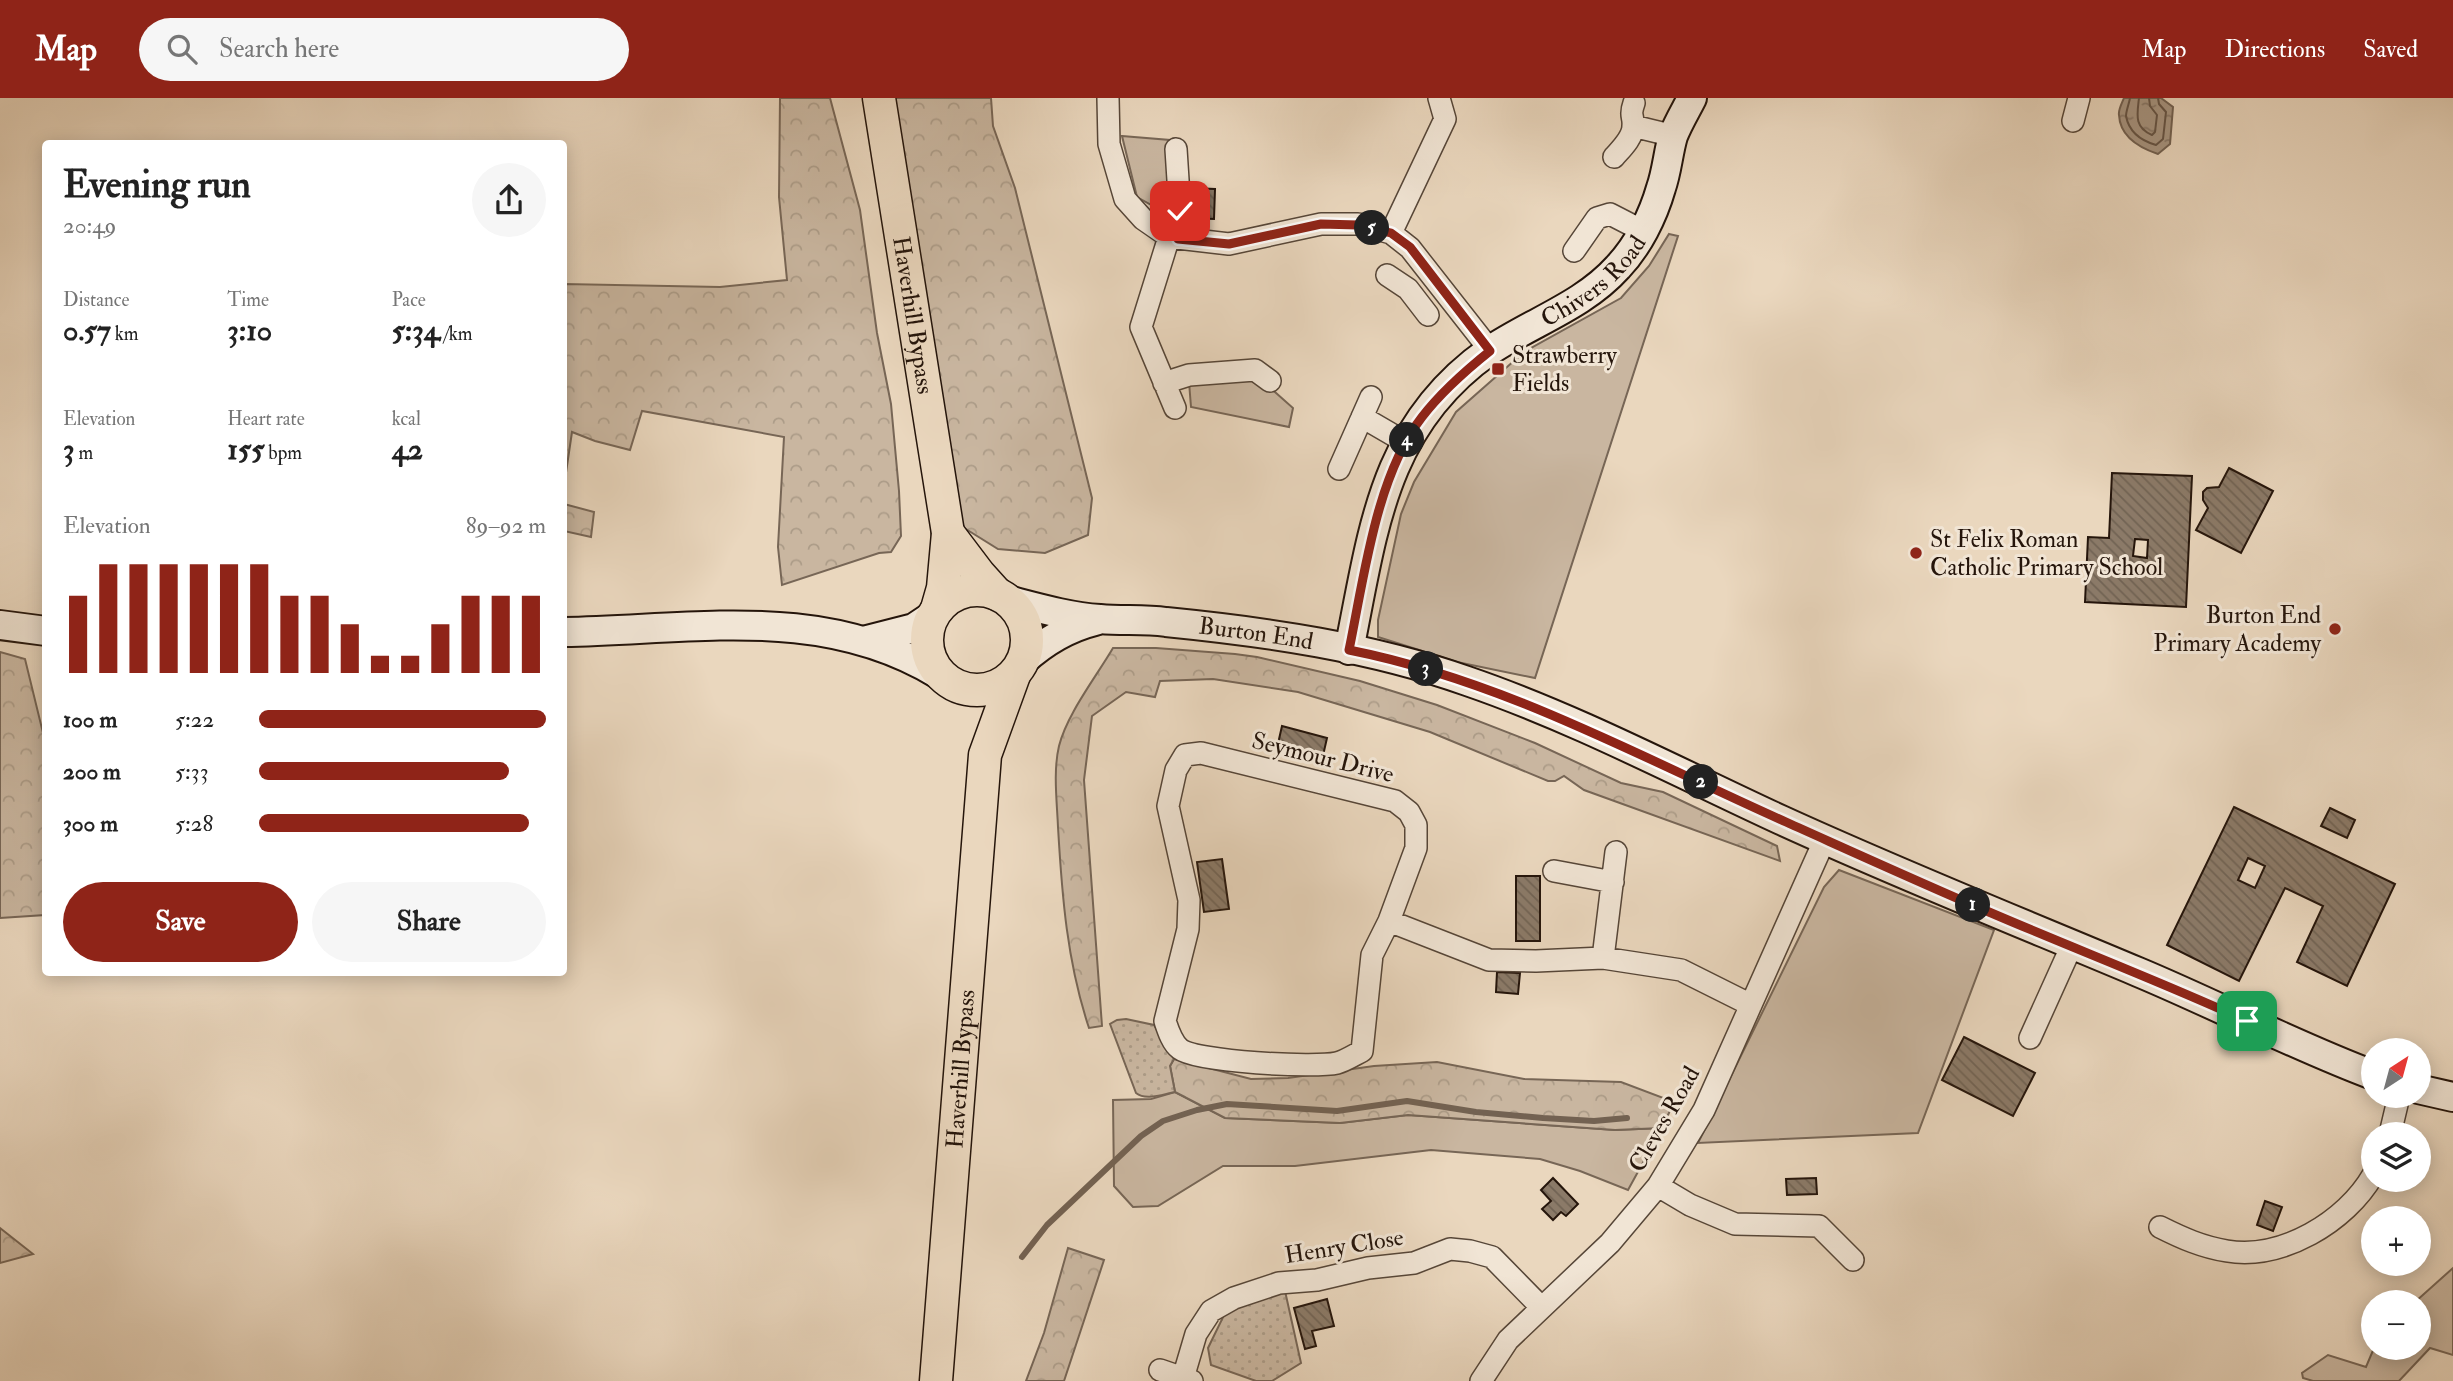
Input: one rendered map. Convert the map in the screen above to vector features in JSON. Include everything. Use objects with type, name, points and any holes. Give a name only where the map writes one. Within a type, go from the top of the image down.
[{"type":"main road","name":"Haverhill Bypass","points":[[880,98],[947,533],[943,588],[934,613]]},
{"type":"main road","name":"Haverhill Bypass","points":[[947,533],[979,574],[1002,597]]},
{"type":"main road","points":[[981,590],[1002,597],[1019,612],[1026,627],[1027,644],[1019,668],[1001,685],[986,690],[969,690],[947,680],[931,662],[927,647],[927,631],[934,613],[949,598],[964,591],[981,590]]},
{"type":"main road","name":"Haverhill Bypass","points":[[936,1381],[985,755],[1019,668]]},
{"type":"main road","name":"Haverhill Bypass","points":[[947,680],[973,714],[985,755]]},
{"type":"street","points":[[1108,98],[1109,144],[1125,199],[1143,219],[1174,238],[1229,244],[1321,224],[1358,225],[1391,233],[1410,247],[1490,351]]},
{"type":"street","points":[[1391,233],[1445,119],[1439,98]]},
{"type":"street","name":"Chivers Road","points":[[1349,650],[1374,527],[1405,442],[1421,418],[1457,377],[1490,351],[1576,302],[1619,267],[1643,231],[1661,189],[1674,136],[1692,98]]},
{"type":"street","points":[[2073,121],[2079,98]]},
{"type":"street","points":[[1614,157],[1626,144],[1633,126],[1630,115],[1633,103]]},
{"type":"street","points":[[1633,126],[1674,136]]},
{"type":"street","points":[[1175,408],[1141,327],[1174,238],[1180,211],[1176,149]]},
{"type":"street","points":[[1574,251],[1597,218],[1610,214],[1643,231]]},
{"type":"street","points":[[1408,289],[1429,272]]},
{"type":"street","points":[[1387,275],[1408,289],[1428,315]]},
{"type":"street","points":[[1164,383],[1189,375],[1255,370],[1270,381]]},
{"type":"street","points":[[1339,469],[1371,397]]},
{"type":"street","points":[[1362,417],[1405,442]]},
{"type":"street","name":"Burton End","points":[[1002,597],[1053,611],[1102,619],[1162,621],[1268,634],[1414,665],[1465,680],[1535,707],[1991,913],[2168,985],[2325,1057],[2361,1070]]},
{"type":"street","points":[[867,640],[914,628],[934,613]]},
{"type":"street","name":"Burton End","points":[[1019,668],[1039,646],[1055,636],[1075,626],[1102,619]]},
{"type":"street","points":[[0,625],[42,630]]},
{"type":"street","points":[[567,632],[768,625],[867,640],[906,655],[947,680]]},
{"type":"street","name":"Seymour Drive","points":[[1201,753],[1395,801],[1409,812],[1416,825],[1416,848],[1389,921],[1373,955],[1362,1051],[1337,1063],[1257,1063],[1205,1058],[1181,1050],[1169,1034],[1165,1021],[1188,929],[1189,900],[1168,806],[1176,770],[1185,755],[1201,753]]},
{"type":"street","name":"Cleves Road","points":[[1481,1381],[1508,1340],[1609,1243],[1658,1186],[1704,1110],[1825,839]]},
{"type":"street","points":[[1603,958],[1616,852]]},
{"type":"street","points":[[1554,871],[1613,882]]},
{"type":"street","points":[[1389,921],[1489,960],[1603,958],[1681,970],[1751,1005]]},
{"type":"street","points":[[2030,1038],[2072,945]]},
{"type":"street","points":[[2431,1092],[2453,1097]]},
{"type":"street","points":[[1658,1186],[1689,1205],[1735,1224],[1819,1226],[1853,1260]]},
{"type":"street","points":[[2160,1227],[2192,1243],[2229,1252],[2255,1252],[2303,1240],[2340,1216],[2361,1190]]},
{"type":"street","name":"Henry Close","points":[[1160,1370],[1188,1379],[1196,1334],[1211,1311],[1234,1298],[1279,1283],[1317,1280],[1368,1268],[1414,1263],[1450,1249],[1492,1257],[1541,1307]]},
{"type":"green space","points":[[780,98],[830,98],[860,210],[877,333],[891,404],[901,536],[891,552],[879,553],[782,585],[778,547],[784,437],[642,411],[630,450],[572,432],[567,466],[567,284],[720,287],[787,280],[779,197]]},
{"type":"green space","points":[[893,98],[991,98],[993,126],[1015,188],[1092,498],[1088,535],[1045,553],[998,549],[961,526]]},
{"type":"green space","points":[[1122,136],[1170,140],[1173,217],[1137,197]]},
{"type":"green space","points":[[1669,234],[1678,236],[1535,678],[1457,662],[1378,637],[1378,620],[1401,514],[1414,482],[1456,412],[1524,352],[1621,298],[1649,266]]},
{"type":"green space","points":[[1257,376],[1293,408],[1289,427],[1191,407],[1189,382]]},
{"type":"green space","points":[[567,505],[594,512],[591,537],[567,532]]},
{"type":"green space","points":[[1113,648],[1156,648],[1257,657],[1360,681],[1437,705],[1535,743],[1621,783],[1663,792],[1777,846],[1780,861],[1584,790],[1564,776],[1548,781],[1430,732],[1298,692],[1213,679],[1160,681],[1155,697],[1126,692],[1092,716],[1084,780],[1102,1026],[1089,1028],[1075,978],[1067,929],[1056,766],[1059,746],[1068,721]]},
{"type":"green space","points":[[0,652],[25,659],[42,729],[42,915],[0,918]]},
{"type":"green space","points":[[1839,870],[1994,930],[1918,1133],[1698,1143],[1824,887]]},
{"type":"green space","points":[[1126,1019],[1154,1025],[1174,1059],[1170,1066],[1175,1092],[1150,1097],[1136,1093],[1110,1024]]},
{"type":"green space","points":[[1174,1059],[1251,1079],[1288,1078],[1374,1066],[1437,1062],[1524,1079],[1621,1082],[1674,1102],[1662,1128],[1615,1130],[1408,1115],[1340,1123],[1225,1118],[1175,1092],[1170,1066]]},
{"type":"green space","points":[[1175,1092],[1225,1118],[1340,1123],[1408,1115],[1615,1130],[1662,1128],[1628,1190],[1540,1159],[1431,1150],[1295,1166],[1223,1166],[1158,1206],[1133,1207],[1114,1186],[1113,1100],[1151,1099]]},
{"type":"green space","points":[[0,1228],[33,1254],[0,1263]]},
{"type":"green space","points":[[1068,1248],[1104,1260],[1064,1381],[1026,1381],[1044,1333]]},
{"type":"green space","points":[[2453,1268],[2453,1355],[2431,1348],[2431,1290],[2428,1290]]},
{"type":"green space","points":[[1285,1291],[1301,1363],[1272,1381],[1256,1381],[1211,1365],[1208,1348],[1226,1311]]},
{"type":"green space","points":[[2328,1355],[2366,1367],[2369,1360],[2419,1360],[2399,1381],[2313,1381],[2303,1378],[2302,1373]]},
{"type":"water","points":[[2124,98],[2161,98],[2173,107],[2170,144],[2158,154],[2132,141],[2123,130],[2119,113]]},
{"type":"building","points":[[1190,188],[1215,189],[1214,219],[1189,218]]},
{"type":"building","points":[[2229,468],[2273,491],[2241,553],[2196,530],[2208,508],[2203,500],[2203,492],[2207,488],[2219,487]]},
{"type":"building","points":[[2112,473],[2192,476],[2186,607],[2085,602],[2088,537],[2109,538]],"holes":[[[2135,539],[2148,540],[2147,558],[2133,556]]]},
{"type":"building","points":[[1282,726],[1327,738],[1322,760],[1277,748]]},
{"type":"building","points":[[2234,807],[2395,884],[2347,986],[2297,962],[2323,906],[2285,888],[2239,981],[2167,945]],"holes":[[[2248,858],[2265,866],[2255,888],[2238,880]]]},
{"type":"building","points":[[2330,808],[2355,820],[2347,838],[2321,826]]},
{"type":"building","points":[[1222,859],[1229,909],[1204,912],[1197,862]]},
{"type":"building","points":[[1516,876],[1540,876],[1540,941],[1516,941]]},
{"type":"building","points":[[1497,972],[1520,973],[1518,994],[1496,992]]},
{"type":"building","points":[[1964,1037],[2035,1073],[2013,1116],[1942,1080]]},
{"type":"building","points":[[1553,1178],[1578,1204],[1566,1216],[1561,1212],[1553,1220],[1542,1209],[1551,1201],[1541,1190]]},
{"type":"building","points":[[1816,1178],[1817,1194],[1787,1195],[1786,1179]]},
{"type":"building","points":[[2265,1201],[2282,1207],[2273,1231],[2257,1225]]},
{"type":"building","points":[[1327,1299],[1334,1326],[1312,1331],[1316,1346],[1305,1349],[1294,1308]]},
{"type":"waterway","points":[[1022,1257],[1047,1225],[1141,1136],[1163,1121],[1197,1110],[1227,1104],[1337,1111],[1407,1101],[1476,1112],[1543,1118],[1594,1121],[1627,1118]]},
{"type":"place","name":"Strawberry Fields","points":[[1498,369]]},
{"type":"place","name":"St Felix Roman Catholic Primary School","points":[[1916,553]]},
{"type":"place","name":"Burton End Primary Academy","points":[[2335,629]]},
{"type":"route","points":[[1180,211],[1178,239],[1229,244],[1321,224],[1358,225],[1391,233],[1410,247],[1490,351],[1457,377],[1421,418],[1405,442],[1374,527],[1349,650],[1465,680],[1535,707],[1991,913],[2138,972],[2247,1021]]}]
